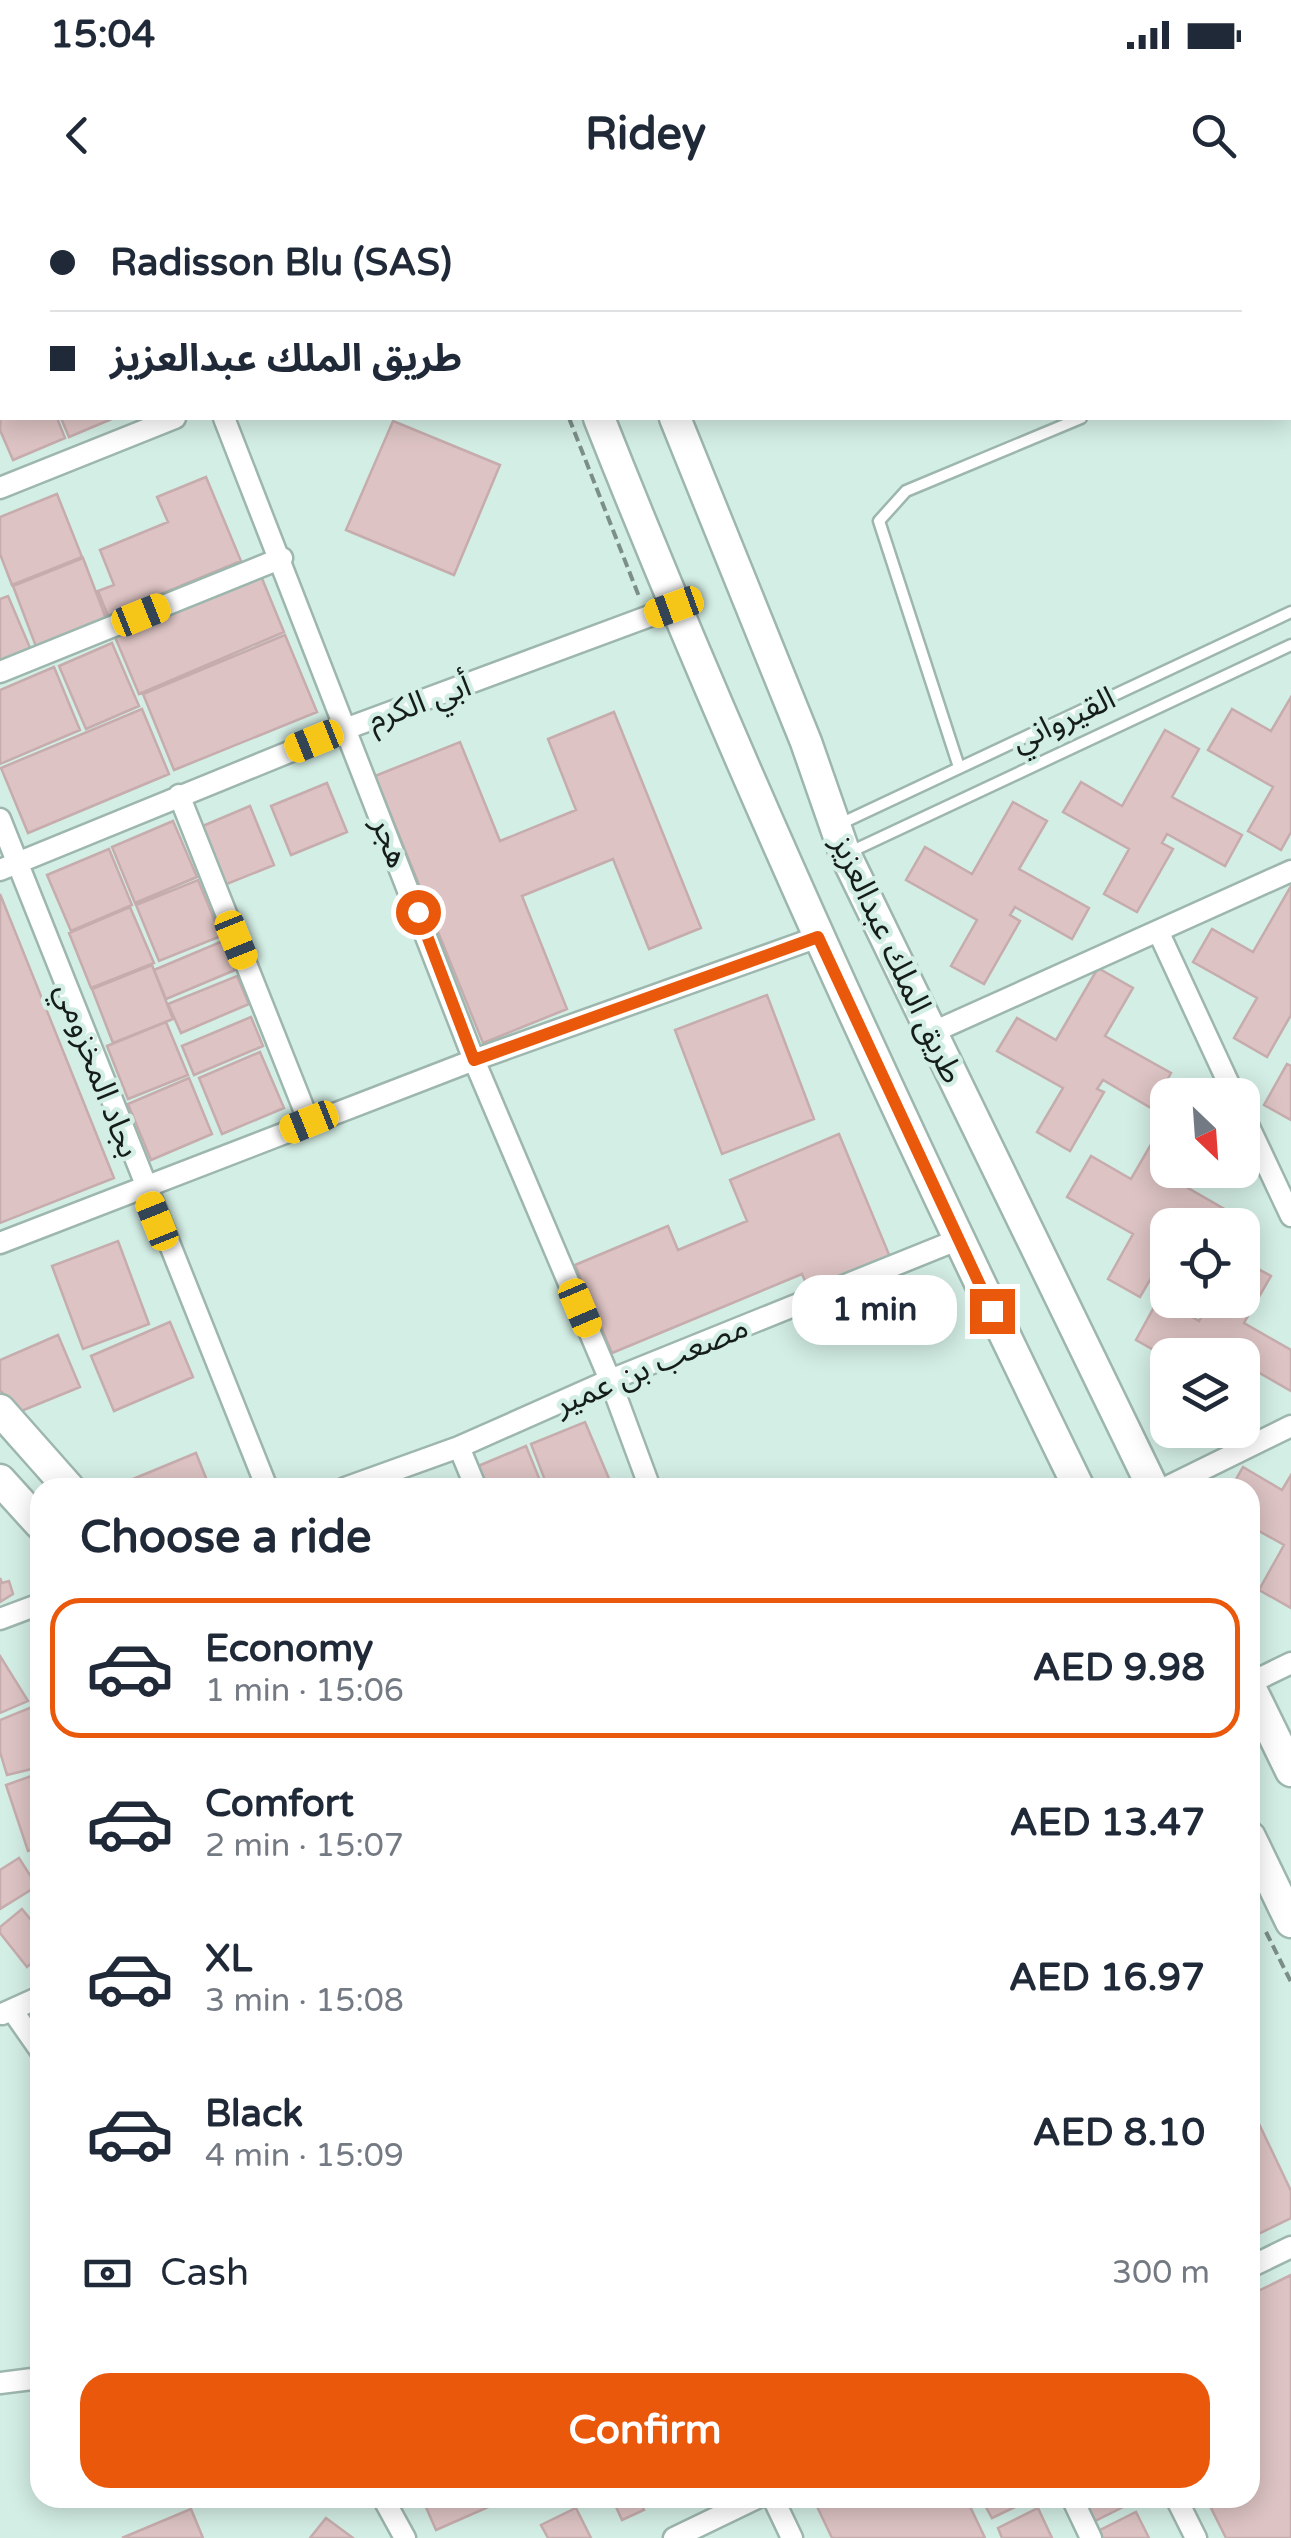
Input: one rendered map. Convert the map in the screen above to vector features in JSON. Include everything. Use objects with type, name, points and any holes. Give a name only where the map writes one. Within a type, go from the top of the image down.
[{"type":"main road","name":"طريق الملك عبدالعزيز","points":[[600,420],[660,612],[1074,1478]]},
{"type":"main road","name":"طريق الملك عبدالعزيز","points":[[676,420],[806,742],[840,841],[1148,1478]]},
{"type":"main road","points":[[0,1410],[60,1478]]},
{"type":"main road","points":[[0,1480],[30,1513]]},
{"type":"main road","points":[[1260,1706],[1291,1771]]},
{"type":"main road","points":[[1260,1873],[1276,1922]]},
{"type":"street","points":[[0,488],[170,420]]},
{"type":"street","name":"هجر","points":[[225,420],[282,558],[474,1060],[610,1380],[646,1478]]},
{"type":"street","points":[[0,672],[282,558]]},
{"type":"street","name":"أبي الكرم","points":[[9,867],[348,728],[660,612]]},
{"type":"street","points":[[179,795],[309,1122]]},
{"type":"street","name":"بجاد المخزومي","points":[[0,819],[9,867],[262,1478]]},
{"type":"street","points":[[932,1033],[1291,871]]},
{"type":"street","points":[[1158,930],[1226,1078]]},
{"type":"street","points":[[0,1242],[474,1060],[818,937]]},
{"type":"street","points":[[1260,1150],[1291,1216]]},
{"type":"street","name":"مصعب بن عمير","points":[[373,1478],[459,1447],[610,1380],[958,1240]]},
{"type":"street","points":[[1186,1478],[1291,1426]]},
{"type":"street","points":[[459,1447],[472,1478]]},
{"type":"street","points":[[0,1618],[30,1608]]},
{"type":"street","points":[[1260,1680],[1291,1663]]},
{"type":"street","points":[[30,2001],[6,2012],[30,2039]]},
{"type":"street","points":[[1260,2262],[1291,2247]]},
{"type":"street","points":[[0,2383],[30,2379]]},
{"type":"street","points":[[388,2508],[405,2538]]},
{"type":"street","points":[[674,2538],[736,2508]]},
{"type":"street","points":[[777,2508],[792,2538]]},
{"type":"street","points":[[1077,2508],[1091,2538]]},
{"type":"street","points":[[1181,2508],[1196,2538]]},
{"type":"lane","points":[[959,767],[879,521],[906,491],[1076,420]]},
{"type":"lane","name":"القيرواني","points":[[840,841],[959,767],[1291,612]]},
{"type":"lane","name":"القيرواني","points":[[840,841],[1291,646]]},
{"type":"path","points":[[570,420],[660,612]]},
{"type":"path","points":[[1276,1922],[1291,1982]]},
{"type":"building","points":[[1,420],[58,420],[65,438],[13,460],[0,430]]},
{"type":"building","points":[[62,420],[109,420],[69,437]]},
{"type":"building","points":[[393,421],[500,465],[454,575],[346,530]]},
{"type":"building","points":[[206,477],[241,561],[108,616],[98,591],[114,585],[100,550],[168,522],[157,497]]},
{"type":"building","points":[[57,494],[82,557],[12,585],[0,554],[0,517]]},
{"type":"building","points":[[83,558],[107,621],[37,649],[13,586]]},
{"type":"building","points":[[261,576],[284,632],[139,694],[115,637]]},
{"type":"building","points":[[8,596],[31,650],[0,664],[0,599]]},
{"type":"building","points":[[285,635],[317,712],[174,770],[143,694]]},
{"type":"building","points":[[112,643],[139,706],[86,729],[59,666]]},
{"type":"building","points":[[54,667],[80,730],[0,764],[0,690]]},
{"type":"building","points":[[1291,697],[1291,832],[1281,850],[1248,831],[1273,787],[1208,750],[1232,709],[1271,731]]},
{"type":"building","points":[[142,709],[169,774],[28,833],[1,768]]},
{"type":"building","points":[[614,712],[701,928],[649,949],[613,859],[522,896],[567,1009],[483,1043],[375,776],[460,742],[500,841],[576,810],[548,739]]},
{"type":"building","points":[[1165,730],[1199,749],[1172,797],[1242,835],[1225,866],[1167,834],[1162,843],[1173,849],[1137,912],[1104,894],[1129,849],[1063,812],[1081,782],[1122,806]]},
{"type":"building","points":[[327,783],[347,832],[291,855],[271,806]]},
{"type":"building","points":[[1013,802],[1047,821],[1019,869],[1089,908],[1072,939],[1015,907],[1010,915],[1020,921],[984,984],[951,966],[977,920],[906,880],[925,847],[972,874]]},
{"type":"building","points":[[250,806],[274,865],[222,886],[198,828]]},
{"type":"building","points":[[173,821],[197,877],[135,903],[112,847]]},
{"type":"building","points":[[109,849],[132,905],[71,931],[47,875]]},
{"type":"building","points":[[198,880],[221,936],[159,961],[136,905]]},
{"type":"building","points":[[1291,886],[1291,1015],[1267,1057],[1234,1038],[1257,998],[1193,962],[1212,929],[1253,952]]},
{"type":"building","points":[[0,894],[114,1178],[0,1223]]},
{"type":"building","points":[[130,907],[154,963],[91,988],[69,933]]},
{"type":"building","points":[[223,941],[235,970],[166,999],[154,970]]},
{"type":"building","points":[[152,965],[173,1019],[113,1043],[92,989]]},
{"type":"building","points":[[1098,968],[1133,988],[1105,1036],[1171,1073],[1168,1078],[1150,1078],[1150,1107],[1103,1080],[1097,1089],[1104,1092],[1070,1151],[1037,1132],[1063,1088],[997,1051],[1017,1018],[1056,1040]]},
{"type":"building","points":[[237,976],[249,1004],[181,1033],[168,1004]]},
{"type":"building","points":[[767,995],[814,1119],[722,1154],[675,1030]]},
{"type":"building","points":[[251,1017],[263,1046],[194,1075],[182,1046]]},
{"type":"building","points":[[166,1022],[188,1075],[128,1099],[107,1046]]},
{"type":"building","points":[[260,1052],[284,1108],[222,1134],[199,1078]]},
{"type":"building","points":[[1287,1064],[1291,1066],[1291,1120],[1264,1105]]},
{"type":"building","points":[[189,1078],[212,1134],[151,1160],[128,1104]]},
{"type":"building","points":[[839,1134],[890,1257],[809,1290],[802,1274],[612,1353],[575,1265],[668,1226],[678,1250],[747,1221],[730,1180]]},
{"type":"building","points":[[1150,1146],[1150,1188],[1188,1188],[1223,1208],[1150,1208],[1150,1280],[1140,1297],[1108,1279],[1133,1234],[1067,1197],[1091,1156],[1131,1179]]},
{"type":"building","points":[[118,1241],[149,1324],[83,1349],[52,1266]]},
{"type":"building","points":[[1260,1270],[1271,1276],[1260,1295]]},
{"type":"building","points":[[1150,1314],[1150,1318],[1247,1318],[1244,1323],[1291,1350],[1291,1391],[1260,1373],[1260,1338],[1150,1338],[1150,1348],[1136,1340]]},
{"type":"building","points":[[170,1322],[193,1377],[114,1411],[91,1356]]},
{"type":"building","points":[[58,1335],[80,1387],[19,1412],[0,1390],[0,1360]]},
{"type":"building","points":[[585,1422],[609,1478],[544,1478],[531,1444]]},
{"type":"building","points":[[526,1446],[539,1478],[475,1478],[471,1469]]},
{"type":"building","points":[[196,1453],[206,1478],[135,1478]]},
{"type":"building","points":[[1243,1467],[1282,1490],[1291,1475],[1291,1608],[1260,1591],[1284,1545],[1260,1532],[1260,1478],[1237,1478]]},
{"type":"building","points":[[0,1578],[2,1583],[9,1581],[13,1594],[0,1602]]},
{"type":"building","points":[[0,1656],[28,1701],[0,1713]]},
{"type":"building","points":[[30,1708],[30,1769],[7,1775],[0,1752],[0,1720]]},
{"type":"building","points":[[30,1777],[30,1850],[28,1851],[6,1785]]},
{"type":"building","points":[[19,1858],[30,1875],[30,1890],[0,1909],[0,1870]]},
{"type":"building","points":[[22,1909],[30,1919],[27,1967],[0,1933],[0,1927]]},
{"type":"building","points":[[1260,2126],[1291,2191],[1291,2218],[1260,2233]]},
{"type":"building","points":[[1291,2275],[1291,2538],[1226,2538],[1211,2508],[1260,2508],[1260,2290]]},
{"type":"building","points":[[426,2508],[486,2508],[436,2530]]},
{"type":"building","points":[[576,2508],[591,2538],[548,2538],[541,2525]]},
{"type":"building","points":[[617,2508],[643,2508],[644,2510],[622,2520]]},
{"type":"building","points":[[818,2508],[971,2508],[985,2538],[832,2538]]},
{"type":"building","points":[[986,2508],[1013,2508],[992,2518]]},
{"type":"building","points":[[1038,2508],[1052,2538],[1002,2538],[998,2528]]},
{"type":"building","points":[[1086,2508],[1121,2508],[1093,2522]]},
{"type":"building","points":[[191,2509],[203,2538],[122,2538]]},
{"type":"building","points":[[1136,2512],[1149,2538],[1099,2538],[1096,2532]]},
{"type":"building","points":[[326,2518],[353,2538],[310,2538]]},
{"type":"route","points":[[418,912],[474,1060],[818,937],[992,1311]]}]
